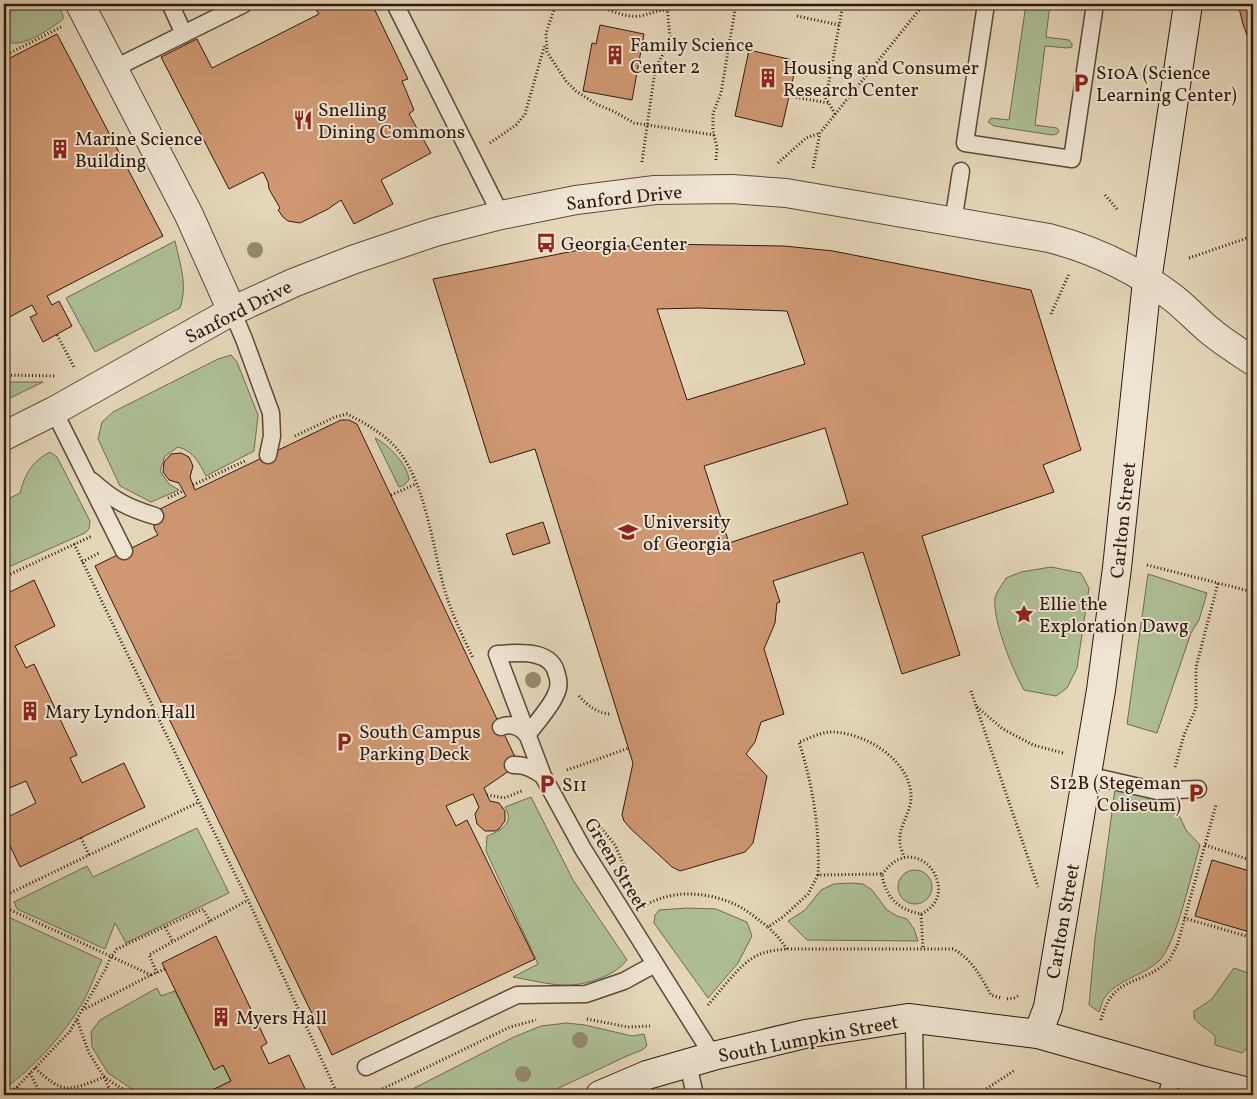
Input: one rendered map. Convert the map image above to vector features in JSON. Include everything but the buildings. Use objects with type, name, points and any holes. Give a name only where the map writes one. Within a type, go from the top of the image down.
[{"type":"street","points":[[80,4],[189,214],[232,311]]},
{"type":"street","name":"Carlton Street","points":[[1038,1034],[1048,1008],[1087,776],[1117,568],[1147,281],[1188,4]]},
{"type":"street","name":"Sanford Drive","points":[[4,436],[54,411],[232,311],[293,283],[355,259],[435,232],[501,215],[583,199],[655,190],[732,189],[786,193],[1049,238],[1073,244],[1147,281],[1172,298],[1229,346],[1253,361]]},
{"type":"street","name":"South Lumpkin Street","points":[[600,1095],[647,1075],[714,1056],[805,1034],[908,1018],[1038,1034],[1170,1083],[1253,1093]]},
{"type":"lane","points":[[113,69],[244,4]]},
{"type":"lane","points":[[394,4],[501,215]]},
{"type":"lane","points":[[986,4],[965,143],[1072,159],[1095,4]]},
{"type":"lane","points":[[172,8],[184,34]]},
{"type":"lane","points":[[953,222],[961,172]]},
{"type":"lane","points":[[232,311],[268,404],[272,429],[269,452]]},
{"type":"lane","points":[[54,411],[124,551]]},
{"type":"lane","points":[[87,477],[115,500],[131,509],[155,516]]},
{"type":"lane","name":"Green Street","points":[[558,690],[556,670],[545,658],[533,654],[497,654],[543,776],[583,849],[714,1056]]},
{"type":"lane","points":[[501,727],[506,725],[521,728],[527,735],[558,690]]},
{"type":"lane","points":[[514,765],[528,767],[543,776]]},
{"type":"lane","points":[[1087,776],[1157,791],[1198,789]]},
{"type":"lane","points":[[366,1067],[517,995],[586,994],[624,981],[655,964]]},
{"type":"lane","points":[[914,1019],[915,1095]]},
{"type":"lane","points":[[688,1064],[695,1095]]},
{"type":"path","points":[[556,4],[546,33],[547,52],[566,82],[576,91],[596,104],[634,123],[714,135]]},
{"type":"path","points":[[596,4],[628,15],[640,16],[659,10],[668,10]]},
{"type":"path","points":[[643,151],[656,68],[670,40],[667,4]]},
{"type":"path","points":[[716,164],[717,147],[714,135],[713,113],[721,93],[736,4]]},
{"type":"path","points":[[750,4],[770,9]]},
{"type":"path","points":[[835,114],[826,98],[843,4]]},
{"type":"path","points":[[813,170],[820,133],[924,4]]},
{"type":"path","points":[[797,16],[839,25]]},
{"type":"path","points":[[4,47],[6,55],[64,26]]},
{"type":"path","points":[[488,145],[516,125],[525,114],[546,41]]},
{"type":"path","points":[[638,65],[656,68]]},
{"type":"path","points":[[789,96],[829,103]]},
{"type":"path","points":[[774,166],[806,138],[820,133]]},
{"type":"path","points":[[1105,195],[1117,209]]},
{"type":"path","points":[[1189,258],[1253,236]]},
{"type":"path","points":[[1051,314],[1070,271]]},
{"type":"path","points":[[57,335],[77,372]]},
{"type":"path","points":[[4,375],[59,376]]},
{"type":"path","points":[[194,485],[269,452],[335,417],[347,414],[382,434],[409,467],[416,484],[444,589],[454,617],[474,660]]},
{"type":"path","points":[[391,495],[416,484]]},
{"type":"path","points":[[4,577],[95,535]]},
{"type":"path","points":[[74,544],[248,900],[338,1095]]},
{"type":"path","points":[[82,562],[100,553]]},
{"type":"path","points":[[1141,564],[1253,592]]},
{"type":"path","points":[[1176,767],[1184,735],[1196,708],[1196,666],[1218,583]]},
{"type":"path","points":[[558,690],[578,694],[591,708],[610,714]]},
{"type":"path","points":[[971,691],[1040,896]]},
{"type":"path","points":[[977,706],[1003,730],[1033,745],[1070,754]]},
{"type":"path","points":[[768,927],[783,917],[808,894],[818,875],[816,810],[812,786],[799,742],[826,732],[839,733],[858,738],[892,756],[905,773],[910,785],[911,799],[902,826],[900,842],[904,857]]},
{"type":"path","points":[[562,772],[629,748]]},
{"type":"path","points":[[487,795],[504,798],[529,787]]},
{"type":"path","points":[[4,896],[199,802]]},
{"type":"path","points":[[1101,1020],[1110,996],[1125,985],[1158,968],[1169,959],[1177,946],[1216,802]]},
{"type":"path","points":[[594,819],[615,846],[626,869]]},
{"type":"path","points":[[82,838],[89,855]]},
{"type":"path","points":[[1205,845],[1253,860]]},
{"type":"path","points":[[818,875],[882,874],[894,862],[904,857],[914,858],[925,863],[933,871],[938,881],[939,891],[935,901],[928,910],[921,914],[909,912],[899,907],[890,897],[884,885],[882,874]]},
{"type":"path","points":[[639,909],[665,897],[686,893],[709,896],[733,903],[750,913],[768,927],[787,949]]},
{"type":"path","points":[[156,973],[149,955],[248,900]]},
{"type":"path","points":[[4,906],[111,958],[152,975]]},
{"type":"path","points":[[5,1095],[17,1087],[70,1031],[117,950],[204,909],[210,921]]},
{"type":"path","points":[[921,914],[923,948]]},
{"type":"path","points":[[1184,918],[1253,938]]},
{"type":"path","points":[[164,927],[173,942]]},
{"type":"path","points":[[702,1000],[706,1008],[735,974],[755,956],[770,951],[787,949],[953,949],[963,954],[976,969],[991,996],[1007,1000],[1018,996],[1022,992]]},
{"type":"path","points":[[83,1010],[165,969]]},
{"type":"path","points":[[370,1095],[510,1027],[543,1018]]},
{"type":"path","points":[[586,1019],[628,1027],[650,1026]]},
{"type":"path","points":[[77,1020],[89,1053],[104,1077],[112,1095]]},
{"type":"path","points":[[35,1068],[50,1082],[67,1089],[76,1088],[104,1077]]},
{"type":"path","points":[[978,1095],[1015,1070]]},
{"type":"path","points":[[30,1073],[41,1095]]},
{"type":"path","points":[[104,1077],[132,1095]]},
{"type":"path","points":[[17,1087],[21,1095]]},
{"type":"green space","points":[[8,4],[57,4],[63,19],[30,40],[12,43],[7,39],[5,30],[10,14]]},
{"type":"green space","points":[[1026,4],[1050,4],[1046,37],[1069,40],[1072,44],[1072,47],[1067,48],[1045,46],[1035,125],[1057,128],[1059,131],[1057,134],[1052,135],[994,126],[988,122],[991,118],[1009,120]]},
{"type":"green space","points":[[175,241],[183,283],[180,308],[95,352],[66,298]]},
{"type":"green space","points":[[231,355],[237,362],[258,415],[254,451],[206,476],[192,455],[178,447],[165,456],[160,471],[169,484],[179,490],[151,502],[120,486],[98,439],[102,422],[113,412],[218,359]]},
{"type":"green space","points":[[4,382],[43,382],[4,401]]},
{"type":"green space","points":[[375,438],[391,450],[405,468],[409,480],[404,485],[399,487]]},
{"type":"green space","points":[[50,452],[57,457],[90,521],[89,529],[85,533],[4,569],[4,501],[20,493],[30,469],[38,460]]},
{"type":"green space","points":[[1051,567],[1081,573],[1089,588],[1077,668],[1067,688],[1056,696],[1024,690],[1004,645],[995,607],[995,598],[1006,578],[1021,572]]},
{"type":"green space","points":[[1148,574],[1207,593],[1199,620],[1191,633],[1157,733],[1127,724]]},
{"type":"green space","points":[[1115,789],[1130,791],[1160,803],[1180,817],[1186,830],[1200,845],[1177,924],[1165,952],[1153,966],[1110,991],[1104,999],[1099,1012],[1089,1005],[1095,939]]},
{"type":"green space","points":[[531,797],[573,880],[627,960],[616,970],[602,978],[586,983],[564,985],[513,977],[538,964],[486,851],[487,836],[505,826],[508,813],[505,807]]},
{"type":"green space","points":[[197,828],[229,893],[126,943],[115,923],[105,949],[17,909],[14,902],[87,866],[93,877]]},
{"type":"green space","points":[[915,870],[922,871],[927,875],[931,880],[931,894],[927,899],[922,903],[915,904],[908,903],[903,899],[899,894],[898,887],[899,880],[903,875],[908,871]]},
{"type":"green space","points":[[834,884],[863,884],[872,890],[887,910],[907,919],[914,929],[918,941],[807,940],[788,921],[805,910],[821,890]]},
{"type":"green space","points":[[687,908],[716,909],[747,922],[752,936],[738,963],[708,998],[654,923],[655,915],[659,910]]},
{"type":"green space","points":[[4,915],[102,960],[81,1005],[63,1032],[28,1070],[4,1089]]},
{"type":"green space","points":[[1234,968],[1253,975],[1253,1043],[1242,1053],[1215,1045],[1215,1036],[1194,1018],[1194,1011],[1211,1000]]},
{"type":"green space","points":[[157,988],[161,996],[175,991],[214,1069],[223,1065],[231,1081],[202,1095],[141,1095],[108,1073],[92,1047],[91,1032],[100,1020]]},
{"type":"green space","points":[[567,1023],[585,1025],[632,1036],[644,1034],[647,1046],[544,1095],[401,1095],[514,1037],[541,1026]]},
{"type":"place","name":"Family Science Center 2","points":[[615,55]]},
{"type":"place","name":"Housing and Consumer Research Center","points":[[768,78]]},
{"type":"place","name":"S10A (Science Learning Center)","points":[[1081,83]]},
{"type":"place","name":"Snelling Dining Commons","points":[[303,120]]},
{"type":"place","name":"Marine Science Building","points":[[60,149]]},
{"type":"place","name":"Georgia Center","points":[[546,243]]},
{"type":"place","name":"University of Georgia","points":[[628,532]]},
{"type":"place","name":"Ellie the Exploration Dawg","points":[[1024,614]]},
{"type":"place","name":"Mary Lyndon Hall","points":[[30,711]]},
{"type":"place","name":"South Campus Parking Deck","points":[[344,742]]},
{"type":"place","name":"S11","points":[[547,784]]},
{"type":"place","name":"S12B (Stegeman Coliseum)","points":[[1196,793]]},
{"type":"place","name":"Myers Hall","points":[[221,1017]]}]
